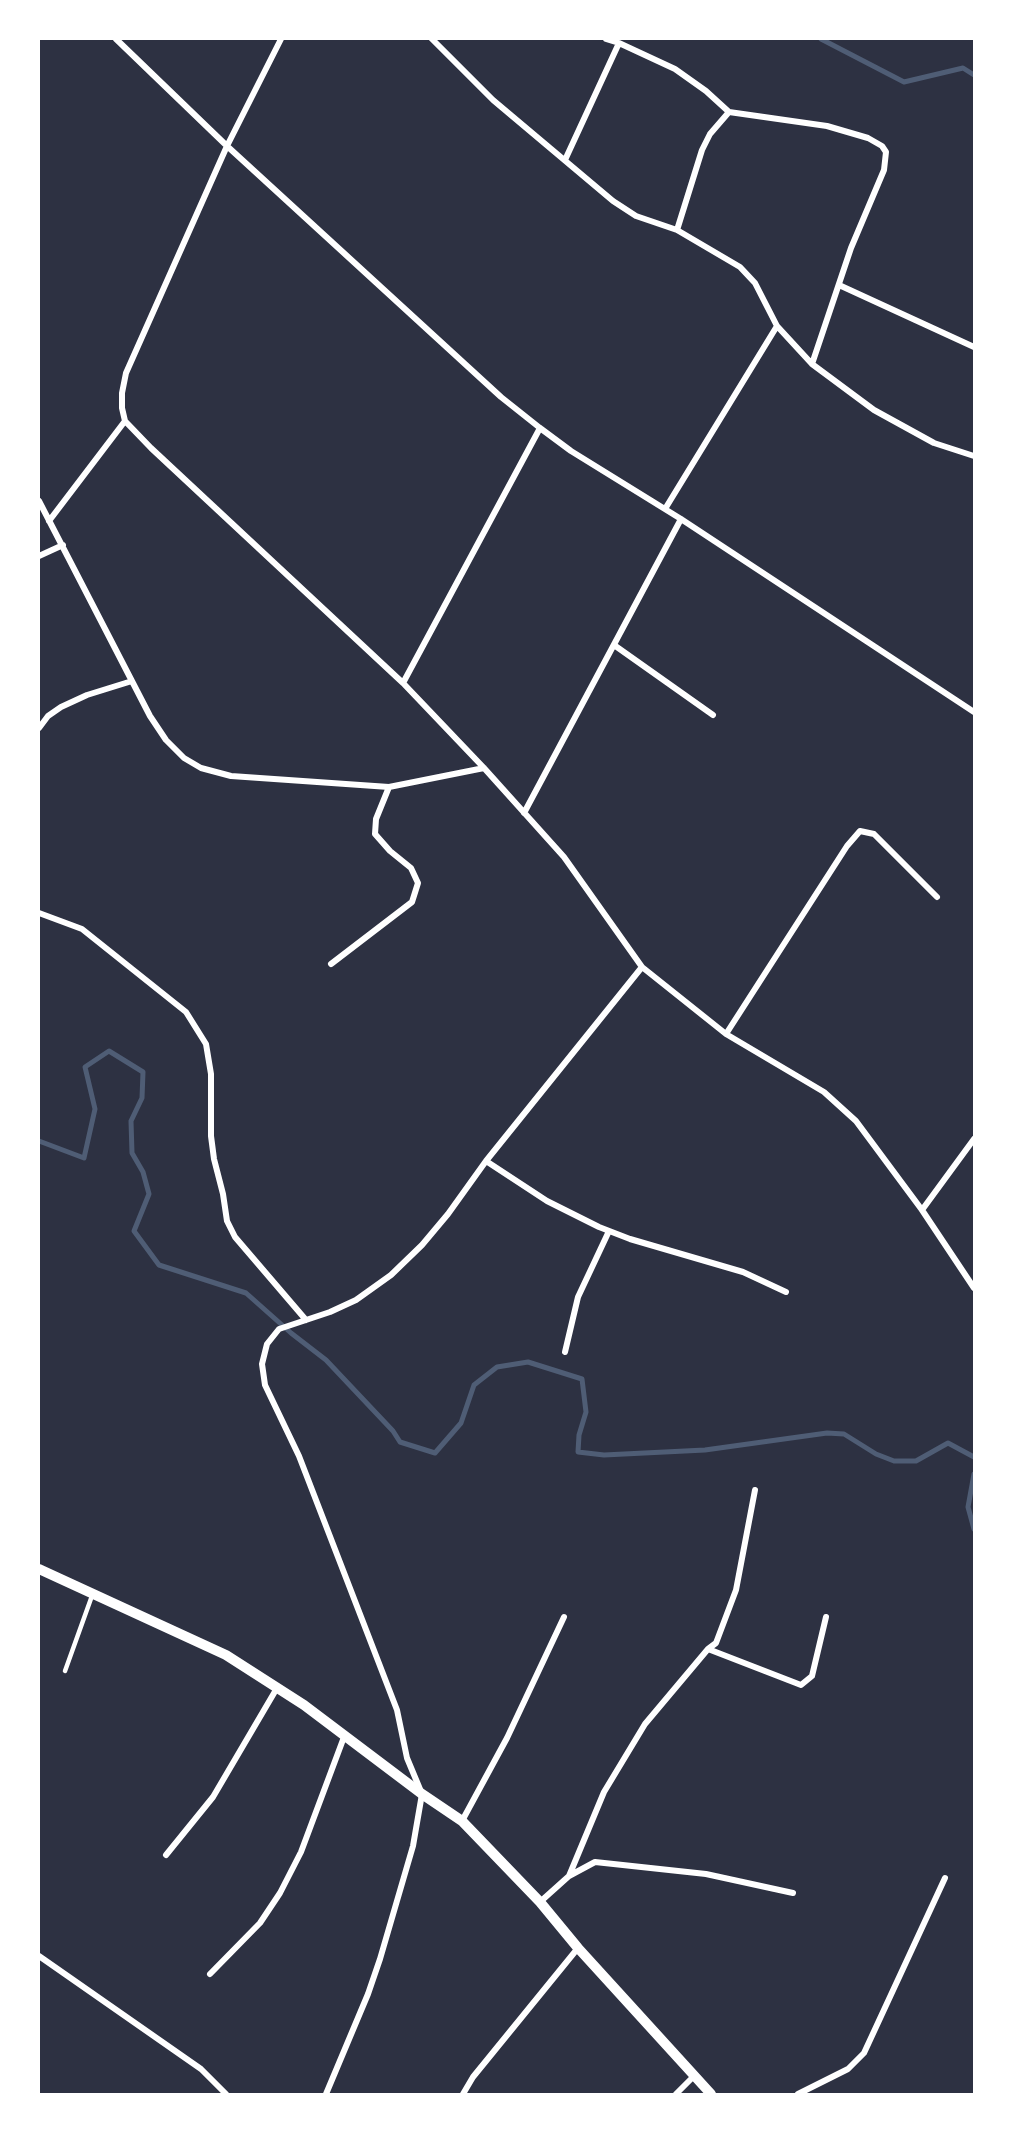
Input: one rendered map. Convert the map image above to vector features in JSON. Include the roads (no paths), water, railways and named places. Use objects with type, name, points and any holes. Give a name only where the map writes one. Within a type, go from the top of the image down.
[{"type":"street","points":[[116,39],[227,146],[501,397],[540,428],[974,712]]},
{"type":"street","points":[[281,39],[227,146],[126,373],[122,393],[125,421],[133,432],[403,683],[484,768],[564,857],[642,967],[726,1034],[804,1079],[843,1107],[922,1210],[974,1288]]},
{"type":"street","points":[[432,39],[493,100],[625,210],[677,230],[740,267],[755,283],[777,326],[812,364],[874,410],[934,443],[974,456]]},
{"type":"street","points":[[606,39],[675,69],[700,86],[729,112],[827,126],[868,138],[882,146],[886,152],[884,170],[851,248],[812,364]]},
{"type":"street","points":[[565,160],[619,43]]},
{"type":"street","points":[[677,230],[705,144],[710,134],[729,112]]},
{"type":"street","points":[[839,285],[974,347]]},
{"type":"street","points":[[664,509],[777,326]]},
{"type":"street","points":[[49,521],[125,421]]},
{"type":"street","points":[[403,683],[540,428]]},
{"type":"street","points":[[39,501],[150,716],[166,740],[184,758],[201,768],[255,779],[389,787],[484,768]]},
{"type":"street","points":[[524,813],[681,519]]},
{"type":"street","points":[[39,556],[63,545]]},
{"type":"street","points":[[614,645],[713,715]]},
{"type":"street","points":[[39,728],[48,716],[61,707],[87,695],[132,681]]},
{"type":"street","points":[[331,964],[412,902],[418,883],[411,868],[390,851],[375,834],[376,819],[389,787]]},
{"type":"street","points":[[726,1034],[847,846],[860,831],[874,834],[937,897]]},
{"type":"street","points":[[39,913],[82,929],[186,1012],[206,1044],[211,1074],[211,1136],[227,1221],[236,1237],[306,1320]]},
{"type":"street","points":[[326,2094],[368,1994],[380,1959],[413,1846],[422,1794],[407,1758],[392,1699],[298,1456],[265,1385],[262,1364],[267,1344],[279,1329],[356,1300],[391,1275],[422,1245],[448,1214],[486,1161],[642,967]]},
{"type":"street","points":[[922,1210],[974,1139]]},
{"type":"street","points":[[486,1161],[547,1201],[609,1232],[743,1272],[786,1292]]},
{"type":"street","points":[[565,1352],[578,1297],[609,1232]]},
{"type":"street","points":[[569,1876],[604,1792],[645,1724],[708,1649],[716,1643],[736,1590],[755,1490]]},
{"type":"street","points":[[39,1569],[226,1655],[304,1705],[344,1737],[462,1821],[540,1902],[578,1948],[711,2094]]},
{"type":"street","points":[[462,1821],[507,1737],[564,1617]]},
{"type":"street","points":[[708,1649],[801,1685],[812,1676],[826,1617]]},
{"type":"street","points":[[166,1855],[213,1797],[278,1689]]},
{"type":"street","points":[[210,1974],[260,1923],[280,1893],[301,1852],[344,1737]]},
{"type":"street","points":[[540,1902],[569,1876],[595,1862],[706,1874],[793,1893]]},
{"type":"street","points":[[798,2094],[848,2069],[864,2053],[945,1878]]},
{"type":"street","points":[[463,2094],[472,2077],[578,1948]]},
{"type":"street","points":[[39,1956],[201,2069],[226,2094]]},
{"type":"street","points":[[675,2094],[694,2076]]},
{"type":"lane","points":[[65,1671],[93,1593]]},
{"type":"waterway","points":[[821,39],[904,82],[963,68],[974,75]]},
{"type":"waterway","points":[[39,1141],[84,1158],[95,1109],[85,1067],[109,1051],[143,1072],[142,1098],[131,1121],[132,1153],[143,1172],[149,1194],[134,1231],[159,1265],[246,1293],[326,1360],[393,1431],[400,1442],[435,1453],[461,1423],[474,1385],[497,1367],[528,1362],[582,1379],[586,1412],[579,1435],[578,1452],[604,1455],[705,1450],[827,1433],[844,1434],[876,1454],[894,1461],[916,1461],[948,1443],[974,1457]]},
{"type":"waterway","points":[[974,1474],[968,1507],[974,1529]]}]
